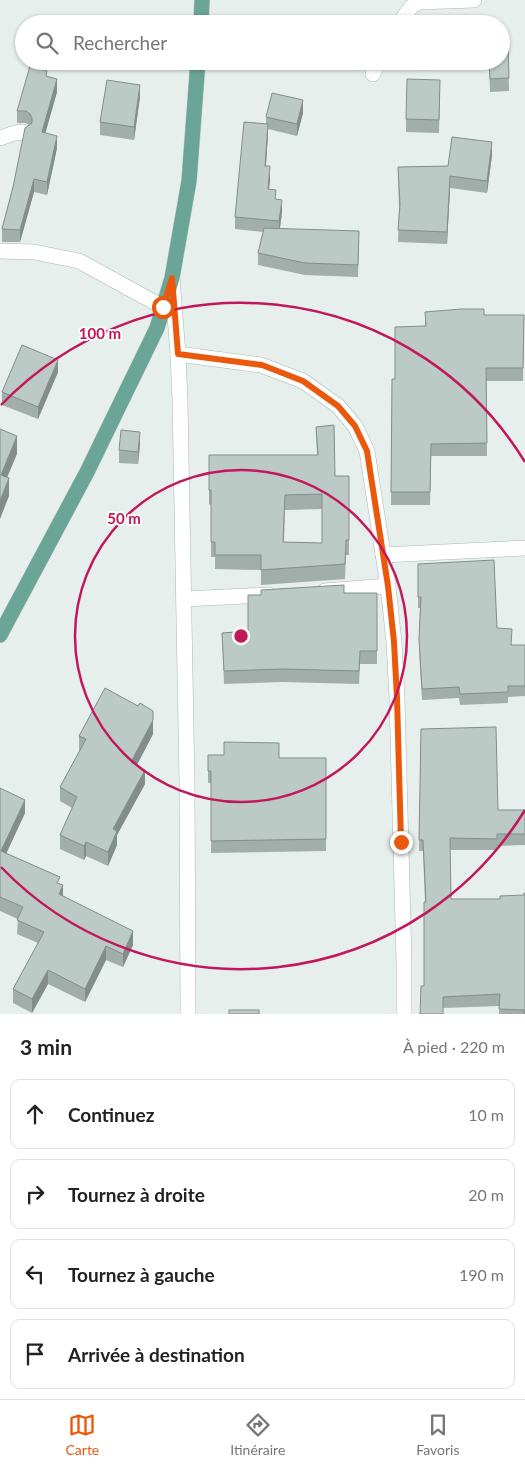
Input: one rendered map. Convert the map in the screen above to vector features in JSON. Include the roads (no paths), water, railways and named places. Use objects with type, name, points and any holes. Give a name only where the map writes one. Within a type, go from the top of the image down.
[{"type":"main road","points":[[201,15],[202,0]]},
{"type":"main road","points":[[0,636],[87,472],[157,328],[172,278],[189,181],[197,70]]},
{"type":"street","points":[[405,15],[411,7],[419,2],[474,0]]},
{"type":"street","points":[[0,138],[23,132]]},
{"type":"street","points":[[0,251],[34,252],[79,261],[163,307]]},
{"type":"street","points":[[172,278],[178,354],[184,599],[188,792],[188,1014]]},
{"type":"street","points":[[178,354],[262,365],[303,381],[338,406],[355,426],[367,451],[388,586],[397,698],[404,1014]]},
{"type":"street","points":[[383,554],[525,548]]},
{"type":"street","points":[[314,592],[388,586]]},
{"type":"street","points":[[184,599],[287,594]]}]
